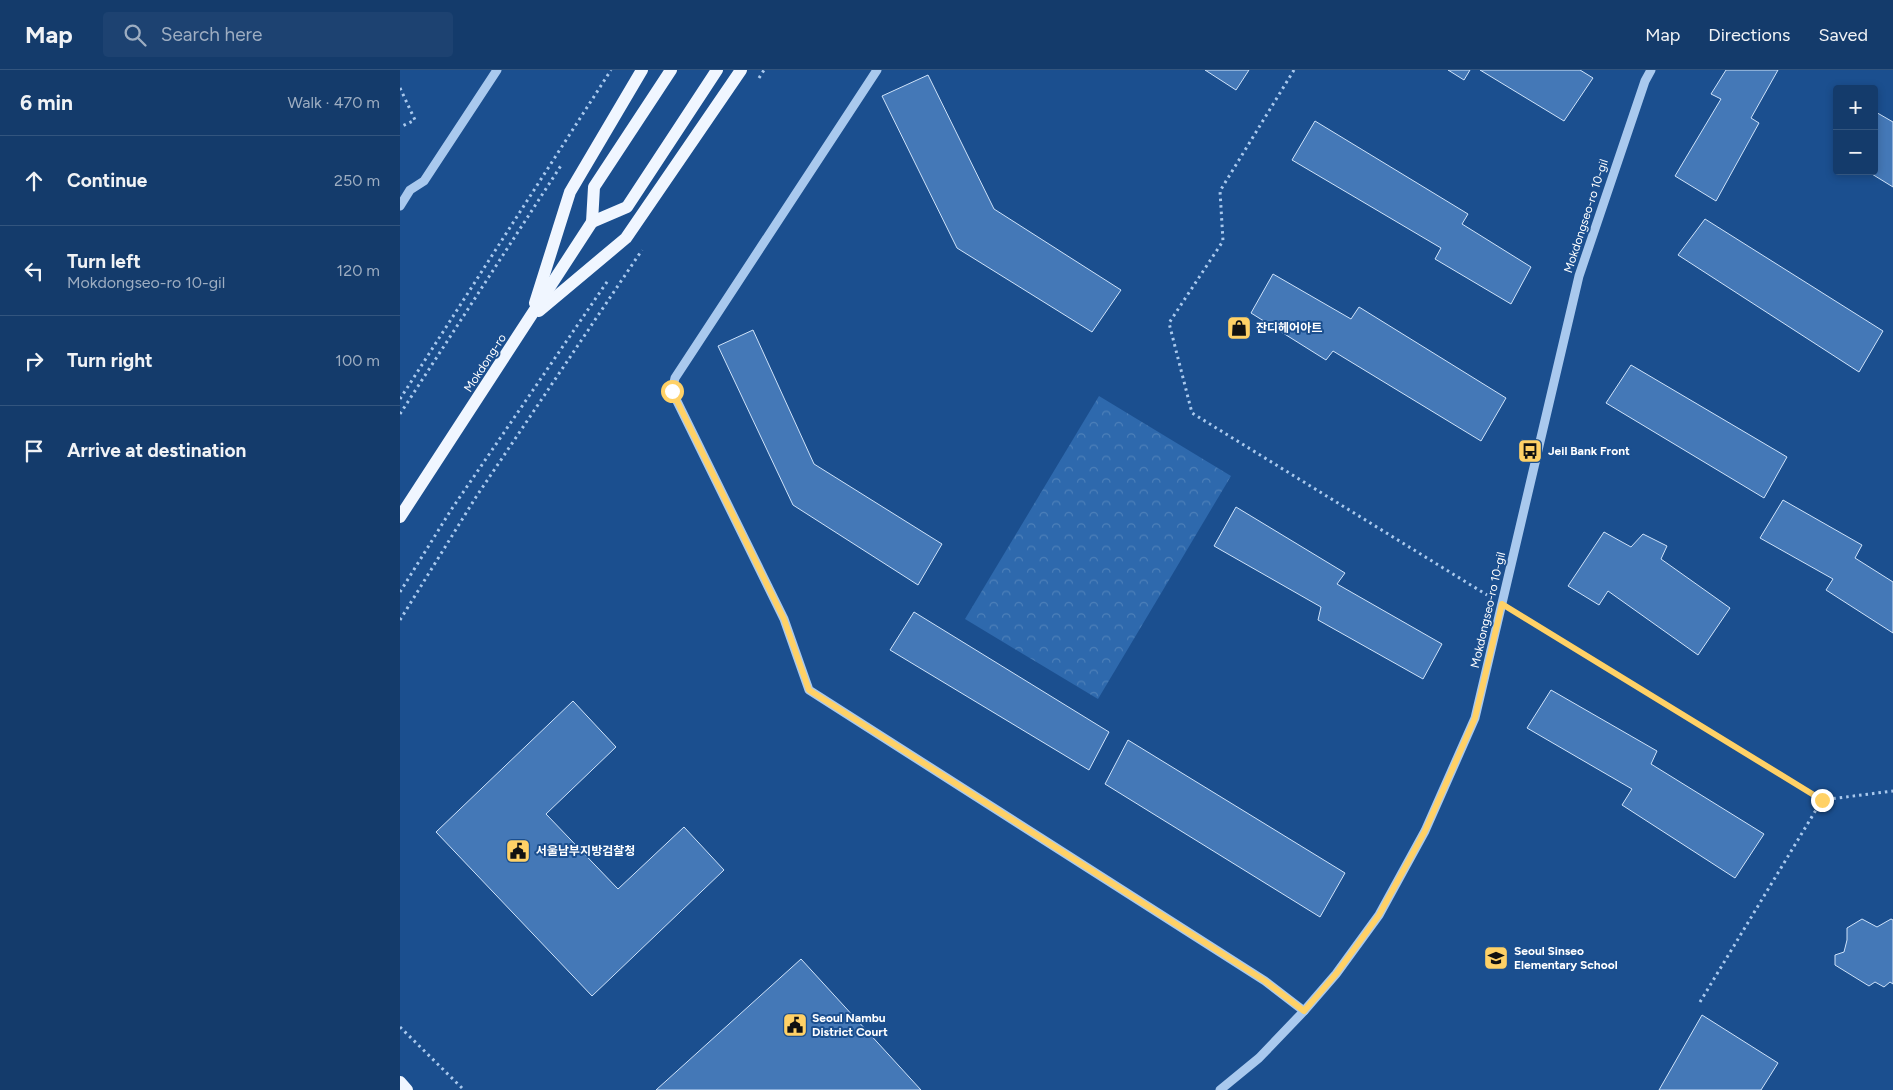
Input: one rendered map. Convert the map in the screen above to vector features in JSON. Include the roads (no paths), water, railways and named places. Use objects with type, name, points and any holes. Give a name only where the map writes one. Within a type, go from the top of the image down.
[{"type":"main road","points":[[530,319],[570,192],[642,70]]},
{"type":"main road","name":"Mokdong-ro","points":[[400,517],[592,222],[594,187],[670,70]]},
{"type":"main road","points":[[592,222],[627,207],[717,70]]},
{"type":"main road","points":[[530,319],[626,238],[741,70]]},
{"type":"main road","points":[[400,1082],[408,1090]]},
{"type":"street","points":[[400,206],[410,190],[424,181],[497,70]]},
{"type":"street","points":[[878,70],[675,378],[672,391],[784,619],[809,690],[1265,981],[1304,1011]]},
{"type":"street","name":"Mokdongseo-ro 10-gil","points":[[1220,1090],[1259,1058],[1304,1011],[1336,974],[1379,915],[1425,831],[1475,718],[1579,276],[1645,81],[1652,70]]},
{"type":"place","name":"잔디헤어아트","points":[[1239,328]]},
{"type":"place","name":"Jeil Bank Front","points":[[1530,451]]},
{"type":"place","name":"서울남부지방검찰청","points":[[518,851]]},
{"type":"place","name":"Seoul Sinseo Elementary School","points":[[1496,958]]},
{"type":"place","name":"Seoul Nambu District Court","points":[[795,1025]]}]
